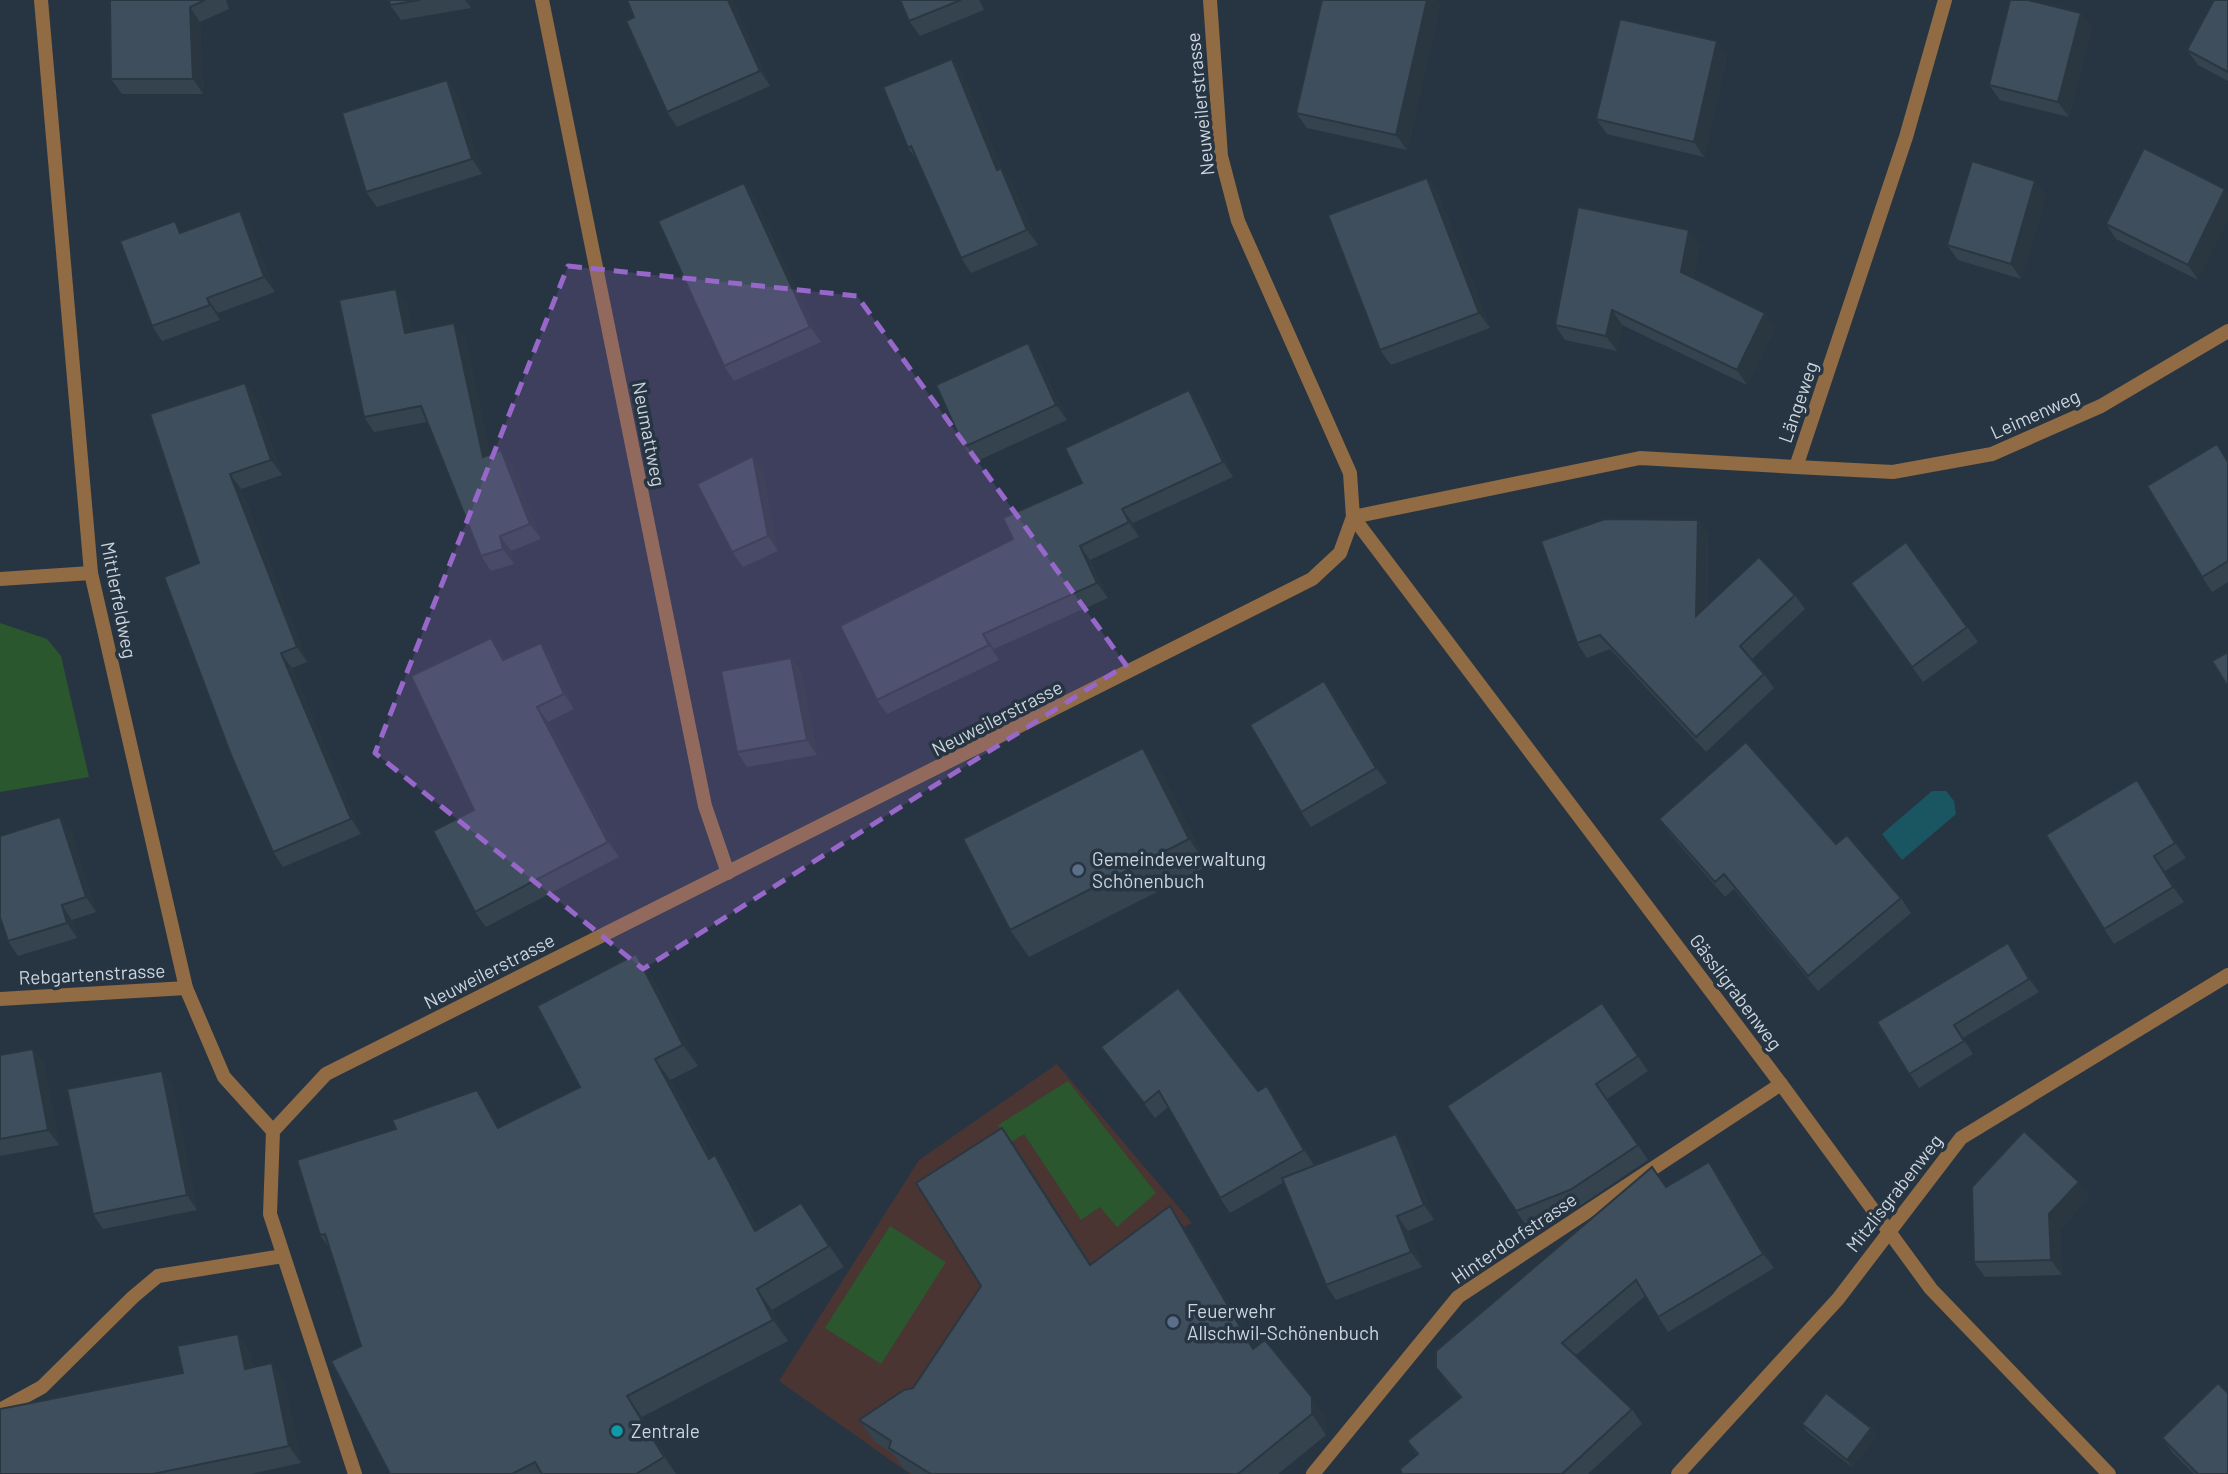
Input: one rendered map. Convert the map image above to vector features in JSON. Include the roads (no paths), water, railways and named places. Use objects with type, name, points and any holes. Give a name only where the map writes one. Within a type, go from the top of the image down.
[{"type":"street","name":"Mittlerfeldweg","points":[[41,0],[91,573],[186,988],[224,1077],[273,1131]]},
{"type":"street","name":"Neumattweg","points":[[542,0],[705,806],[728,873]]},
{"type":"street","name":"Neuweilerstrasse","points":[[273,1131],[327,1074],[1312,579],[1340,553],[1353,517],[1350,473],[1238,221],[1221,156],[1210,0]]},
{"type":"street","name":"Längeweg","points":[[1353,517],[1640,458],[1796,467],[1906,137],[1945,0]]},
{"type":"street","name":"Leimenweg","points":[[1796,467],[1893,472],[1992,454],[2101,407],[2228,331]]},
{"type":"street","name":"Gässligrabenweg","points":[[1353,517],[1890,1229],[1931,1289],[2109,1474]]},
{"type":"street","points":[[0,579],[91,573]]},
{"type":"street","name":"Mitzlisgrabenweg","points":[[1678,1474],[1838,1299],[1961,1138],[2228,975]]},
{"type":"street","name":"Rebgartenstrasse","points":[[0,999],[186,988]]},
{"type":"street","name":"Hinterdorfstrasse","points":[[1313,1474],[1458,1297],[1781,1084]]},
{"type":"street","points":[[273,1131],[270,1214],[355,1474]]},
{"type":"street","points":[[0,1410],[42,1387],[133,1297],[158,1276],[283,1256]]},
{"type":"water","points":[[1932,791],[1946,791],[1954,801],[1956,814],[1902,860],[1882,834]]},
{"type":"place","name":"Gemeindeverwaltung Schönenbuch","points":[[1078,870]]},
{"type":"place","name":"Feuerwehr Allschwil-Schönenbuch","points":[[1173,1322]]},
{"type":"place","name":"Zentrale","points":[[617,1431]]}]
